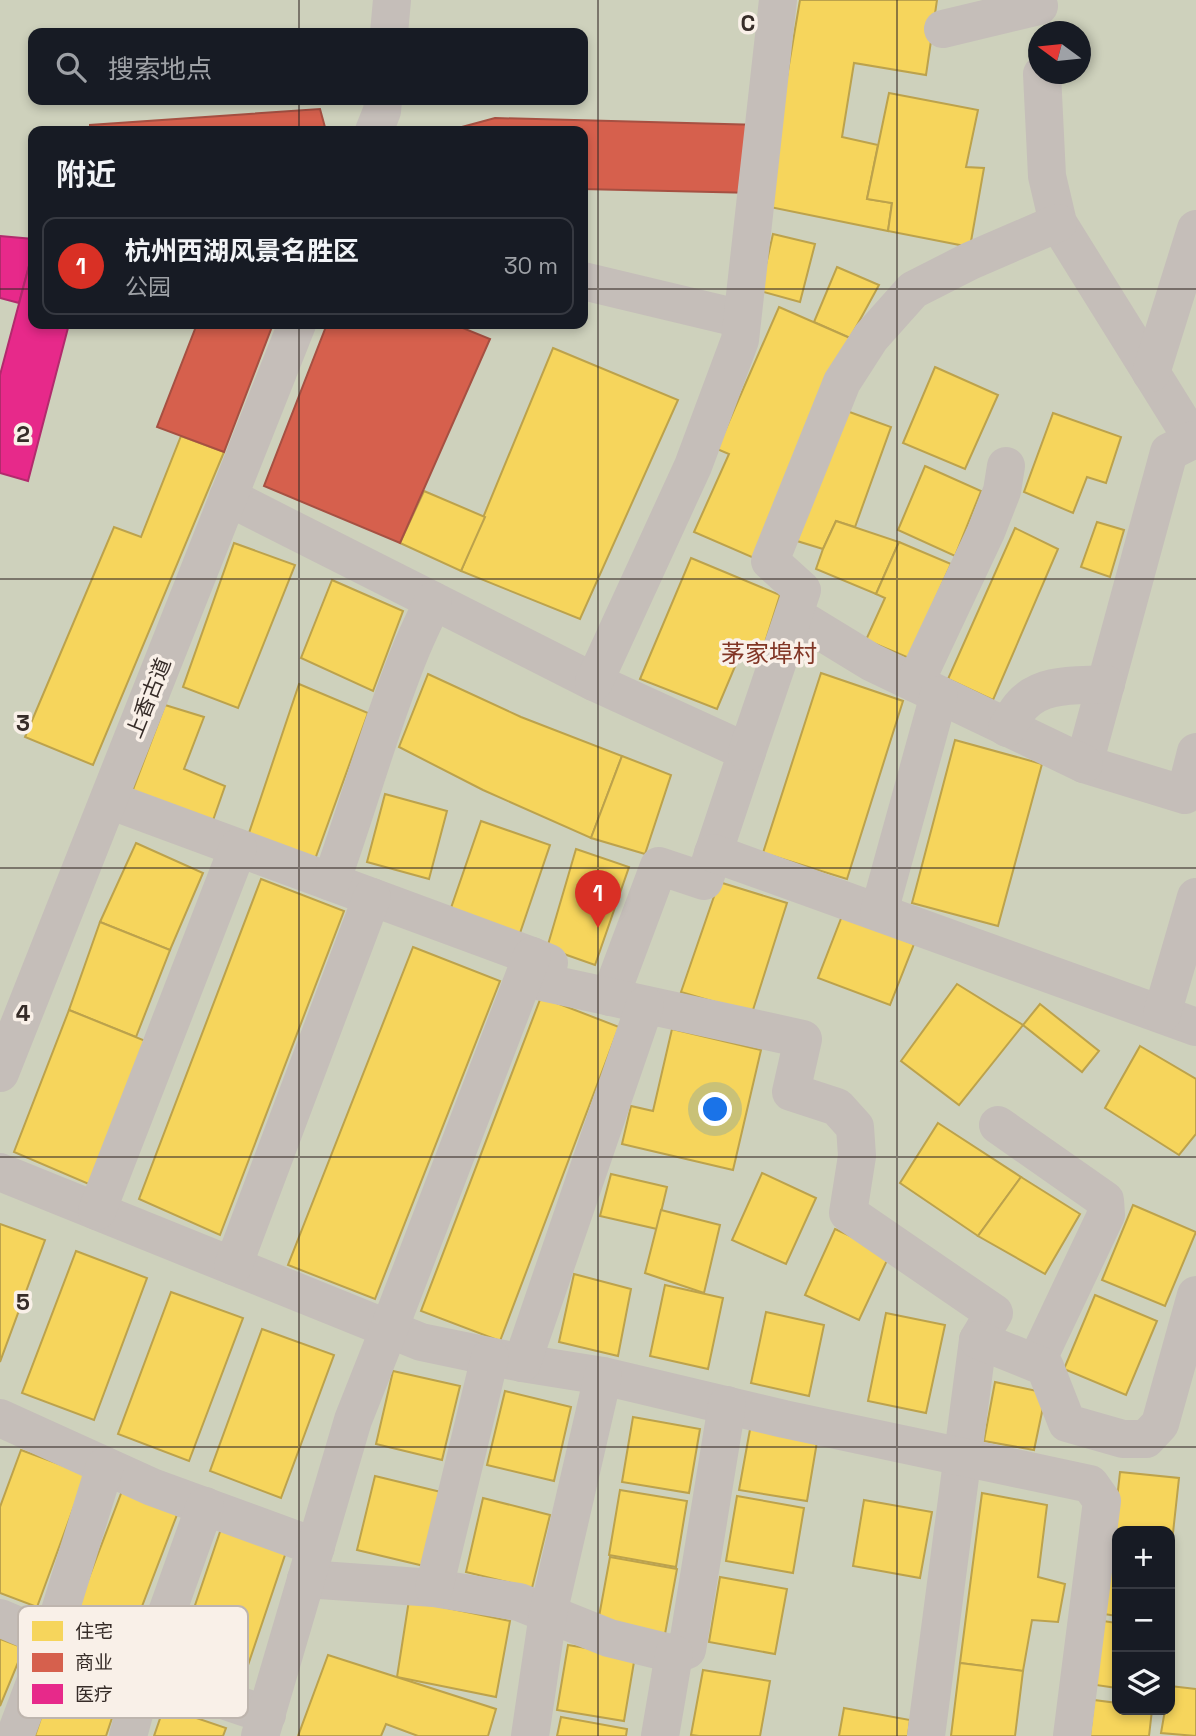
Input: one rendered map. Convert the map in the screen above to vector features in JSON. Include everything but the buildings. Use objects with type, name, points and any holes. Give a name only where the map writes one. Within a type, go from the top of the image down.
[{"type":"street","points":[[389,28],[392,0]]},
{"type":"street","points":[[594,682],[693,466],[740,340],[778,0]]},
{"type":"street","points":[[943,29],[1040,12]]},
{"type":"street","points":[[1042,84],[1047,176],[1058,223],[1194,440],[1170,452],[1084,764]]},
{"type":"street","points":[[376,126],[383,105]]},
{"type":"street","points":[[434,1588],[506,1360],[628,1001],[659,866],[704,881],[794,615],[802,590],[770,561],[842,382],[871,337],[913,290],[970,261],[1058,223]]},
{"type":"street","points":[[1151,373],[1196,229]]},
{"type":"street","points":[[588,282],[742,319]]},
{"type":"street","name":"上香古道","points":[[0,1073],[295,329]]},
{"type":"street","points":[[879,912],[927,689],[1002,491],[1006,466]]},
{"type":"street","points":[[228,497],[594,682],[747,752]]},
{"type":"street","points":[[331,882],[391,705],[433,601]]},
{"type":"street","points":[[794,615],[871,662],[1084,764],[1185,795],[1196,752]]},
{"type":"street","points":[[1007,727],[1023,704],[1037,692],[1106,684]]},
{"type":"street","points":[[108,800],[549,963],[542,982],[803,1039],[791,1092],[837,1107],[855,1127],[857,1156],[848,1213],[994,1313],[978,1340],[926,1736]]},
{"type":"street","points":[[97,1211],[238,848]]},
{"type":"street","points":[[713,853],[1179,1020],[1196,897]]},
{"type":"street","points":[[233,1266],[372,897]]},
{"type":"street","points":[[248,1718],[264,1725],[353,1420],[532,956]]},
{"type":"street","points":[[998,1125],[1105,1200],[1106,1215],[1036,1363]]},
{"type":"street","points":[[0,1172],[421,1342],[603,1376],[962,1458],[1090,1484],[1102,1501],[1072,1736]]},
{"type":"street","points":[[978,1340],[1045,1367],[1067,1423],[1123,1439],[1146,1439],[1160,1424],[1196,1296]]},
{"type":"street","points":[[530,1736],[548,1614],[603,1376]]},
{"type":"street","points":[[0,1419],[152,1487],[205,1506],[311,1563],[519,1602],[609,1638],[674,1654],[687,1650],[727,1405]]},
{"type":"street","points":[[62,1606],[106,1466]]},
{"type":"street","points":[[169,1606],[205,1506]]},
{"type":"street","points":[[0,1618],[18,1626]]},
{"type":"street","points":[[660,1736],[674,1654]]},
{"type":"street","points":[[15,1736],[22,1718]]},
{"type":"street","points":[[128,1736],[133,1718]]},
{"type":"green space","points":[[0,0],[1196,0],[1196,1736],[0,1736]]},
{"type":"place","name":"杭州西湖风景名胜区","points":[[598,928]]},
{"type":"district","name":"茅家埠村","points":[[769,654]]}]
